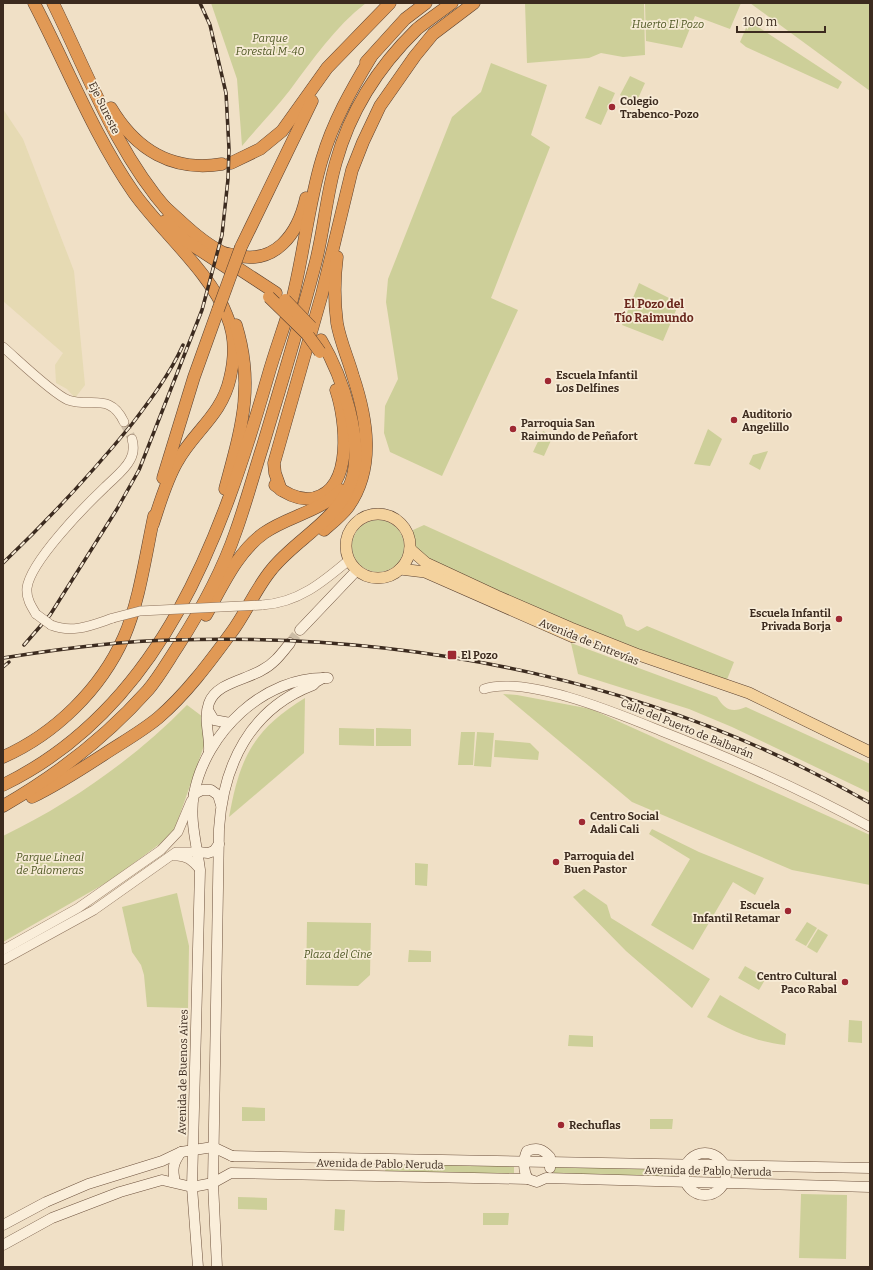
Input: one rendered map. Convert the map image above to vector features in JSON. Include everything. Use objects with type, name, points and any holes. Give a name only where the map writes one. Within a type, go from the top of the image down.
[{"type":"highway","name":"Eje Sureste","points":[[34,3],[90,116]]},
{"type":"highway","name":"Eje Sureste","points":[[53,3],[122,145],[143,178],[165,207]]},
{"type":"highway","points":[[74,45],[92,72],[118,120],[142,146],[162,158],[186,165],[211,166],[227,163],[260,150],[282,131],[327,68],[390,3]]},
{"type":"highway","points":[[165,207],[201,238],[222,252],[242,257],[256,257],[276,250],[295,230],[305,205],[323,135],[342,92],[405,19],[426,3]]},
{"type":"highway","points":[[149,688],[191,625],[236,532],[283,379],[319,248],[335,164],[347,127],[360,102],[386,63],[419,28],[452,3]]},
{"type":"highway","points":[[281,490],[275,473],[274,464],[322,294],[352,170],[363,142],[380,106],[399,76],[434,34],[474,3]]},
{"type":"highway","points":[[3,757],[34,740],[59,721],[81,701],[98,680],[124,638],[131,616],[172,444],[241,247],[298,127],[312,101],[345,49]]},
{"type":"highway","points":[[3,785],[52,756],[75,739],[119,695],[141,668],[166,631],[205,559],[246,453],[292,299],[321,161],[335,121],[347,96],[371,57]]},
{"type":"highway","points":[[90,116],[112,161],[135,195],[202,276],[223,308],[232,336],[233,356],[230,378],[225,394],[217,411],[177,461],[169,477],[153,524]]},
{"type":"highway","points":[[90,116],[106,137],[138,188],[168,224],[186,241],[273,295]]},
{"type":"highway","points":[[260,586],[290,557],[340,517],[356,494],[364,471],[367,449],[364,413],[337,324],[333,288],[345,199]]},
{"type":"highway","points":[[3,813],[52,787],[139,732],[158,718],[177,700],[206,667],[233,631],[271,569],[325,520],[346,495],[351,481],[355,460],[355,443],[342,381],[332,358],[320,346],[297,311],[204,246],[186,230],[165,207]]},
{"type":"highway","points":[[171,239],[187,251],[204,270],[224,300],[235,321],[245,362],[246,390],[244,417],[205,559]]},
{"type":"highway","points":[[283,379],[276,427],[267,464],[274,485],[281,490],[296,497],[310,499],[319,497],[326,493],[337,482],[342,467],[344,452],[342,424],[337,393],[320,346]]},
{"type":"highway","points":[[3,806],[43,782],[93,745],[177,660],[238,560],[250,546],[264,533],[332,500],[343,488],[349,475],[352,451],[351,421]]},
{"type":"main road","points":[[376,514],[394,518],[401,524],[408,534],[410,549],[407,560],[400,569],[388,576],[374,578],[357,570],[350,560],[346,543],[353,526],[367,516],[376,514]]},
{"type":"main road","name":"Avenida de Entrevías","points":[[410,549],[426,564],[571,628],[639,655],[749,693],[870,752]]},
{"type":"main road","name":"Avenida de Entrevías","points":[[400,569],[425,572],[569,635],[638,662],[772,708],[782,709]]},
{"type":"main road","points":[[300,630],[326,600],[357,570]]},
{"type":"main road","points":[[209,751],[209,734],[206,717],[212,697],[218,691],[263,670],[279,657],[290,643]]},
{"type":"main road","points":[[194,794],[201,767],[209,751],[230,723],[248,707],[261,697],[294,681],[313,677],[326,678],[288,696],[269,710],[260,720],[241,747],[230,771],[221,805],[219,829],[213,1147],[217,1267]]},
{"type":"main road","points":[[248,707],[256,710],[260,720]]},
{"type":"main road","points":[[208,710],[214,720],[230,723]]},
{"type":"main road","points":[[194,794],[202,790],[211,790],[218,795],[221,805]]},
{"type":"main road","name":"Avenida de Buenos Aires","points":[[194,794],[193,822],[200,874],[192,1187],[198,1267]]},
{"type":"main road","points":[[198,852],[208,853],[214,851],[219,844]]},
{"type":"main road","points":[[200,874],[209,868],[214,870],[218,878]]},
{"type":"main road","points":[[3,1225],[46,1202],[88,1184],[162,1161],[181,1152],[213,1147],[232,1156],[231,1173],[213,1183],[192,1187],[176,1182],[162,1180],[120,1192],[52,1218],[3,1245]]},
{"type":"main road","points":[[176,1182],[172,1171],[174,1161],[181,1152]]},
{"type":"main road","points":[[706,1153],[720,1159],[724,1165],[726,1174],[724,1183],[718,1190],[704,1195],[692,1190],[686,1183],[684,1174],[687,1165],[692,1158],[706,1153]]},
{"type":"main road","name":"Avenida de Pablo Neruda","points":[[232,1156],[687,1165]]},
{"type":"main road","points":[[525,1162],[525,1174],[528,1179]]},
{"type":"main road","points":[[546,1178],[550,1174],[550,1163]]},
{"type":"main road","name":"Avenida de Pablo Neruda","points":[[724,1165],[870,1168]]},
{"type":"main road","name":"Avenida de Pablo Neruda","points":[[231,1173],[528,1179],[537,1182],[546,1178],[686,1183]]},
{"type":"main road","name":"Avenida de Pablo Neruda","points":[[724,1183],[870,1187]]},
{"type":"street","points":[[3,346],[61,397],[75,402],[102,402],[110,405],[119,412],[124,422]]},
{"type":"street","points":[[132,439],[133,449],[128,464],[101,490],[50,545],[37,565],[28,584],[27,593],[29,603],[36,614],[51,626],[62,630],[70,630],[140,611],[262,606],[292,600],[310,591],[350,560]]},
{"type":"street","name":"Calle del Puerto de Balbarán","points":[[484,689],[497,685],[529,689],[559,695],[606,709],[769,776],[829,804],[870,827]]},
{"type":"street","points":[[3,950],[78,908],[162,850],[178,832],[184,821],[194,794]]},
{"type":"street","points":[[3,960],[94,910],[176,852],[198,852]]},
{"type":"street","points":[[166,858],[176,855],[184,856],[192,861],[200,874]]},
{"type":"shaded area","points":[[3,109],[23,139],[74,271],[85,385],[75,398],[67,389],[56,383],[55,365],[63,353],[3,301]]},
{"type":"green space","name":"Parque Forestal M-40","points":[[211,3],[366,3],[334,33],[284,97],[242,146],[237,79]]},
{"type":"green space","points":[[525,3],[644,3],[645,55],[623,57],[601,53],[589,58],[527,63]]},
{"type":"green space","name":"Huerto El Pozo","points":[[645,3],[741,3],[730,29],[695,16],[682,48],[646,41]]},
{"type":"green space","points":[[750,3],[870,3],[870,91],[754,6]]},
{"type":"green space","points":[[749,21],[842,82],[838,89],[746,47],[740,42]]},
{"type":"green space","points":[[491,63],[547,85],[531,135],[550,147],[491,298],[518,310],[442,476],[390,452],[384,433],[385,406],[398,379],[386,302],[388,279],[452,117],[481,92]]},
{"type":"green space","points":[[630,76],[645,83],[636,103],[620,95]]},
{"type":"green space","points":[[599,86],[615,93],[601,125],[585,118]]},
{"type":"green space","points":[[639,283],[679,303],[663,341],[622,325]]},
{"type":"green space","points":[[708,429],[722,439],[710,466],[694,464]]},
{"type":"green space","points":[[543,431],[553,436],[544,456],[533,452]]},
{"type":"green space","points":[[768,451],[760,470],[749,464],[753,455]]},
{"type":"green space","points":[[373,520],[383,520],[392,524],[400,532],[404,541],[404,551],[400,560],[392,568],[383,572],[373,572],[364,568],[356,560],[352,551],[352,541],[356,532],[364,524]]},
{"type":"green space","points":[[424,525],[622,615],[626,626],[638,631],[647,626],[734,662],[726,682],[587,631],[424,559],[415,546],[413,530]]},
{"type":"green space","points":[[571,643],[717,697],[723,705],[729,709],[737,710],[746,707],[870,764],[870,793],[732,727],[689,709],[578,674]]},
{"type":"green space","points":[[503,694],[517,695],[591,709],[870,835],[870,885],[792,870],[632,802]]},
{"type":"green space","points":[[305,698],[304,753],[229,817],[238,778],[244,761],[252,747],[261,734],[273,722]]},
{"type":"green space","name":"Parque Lineal de Palomeras","points":[[187,705],[203,717],[206,740],[173,834],[111,880],[3,942],[3,836],[53,809],[101,778],[145,744]]},
{"type":"green space","points":[[339,728],[374,729],[374,746],[339,745]]},
{"type":"green space","points":[[376,728],[411,729],[411,746],[376,746]]},
{"type":"green space","points":[[461,732],[475,732],[473,765],[458,765]]},
{"type":"green space","points":[[477,732],[494,733],[491,767],[474,766]]},
{"type":"green space","points":[[495,740],[530,743],[539,752],[538,760],[494,757]]},
{"type":"green space","points":[[652,829],[699,852],[764,878],[755,895],[733,882],[693,950],[651,925],[690,859],[649,834]]},
{"type":"green space","points":[[415,863],[428,864],[427,886],[415,885]]},
{"type":"green space","points":[[584,889],[607,905],[611,918],[710,979],[692,1008],[626,951],[573,897]]},
{"type":"green space","points":[[177,893],[189,946],[188,1008],[147,1007],[144,975],[141,965],[132,952],[122,907]]},
{"type":"green space","name":"Plaza del Cine","points":[[307,922],[371,923],[370,975],[358,986],[306,985]]},
{"type":"green space","points":[[807,922],[817,928],[806,946],[795,940]]},
{"type":"green space","points":[[818,929],[828,935],[817,953],[807,947]]},
{"type":"green space","points":[[409,950],[431,951],[431,962],[408,962]]},
{"type":"green space","points":[[745,966],[766,978],[759,990],[738,978]]},
{"type":"green space","points":[[720,995],[786,1034],[785,1045],[754,1039],[707,1017]]},
{"type":"green space","points":[[849,1020],[862,1021],[862,1043],[848,1042]]},
{"type":"green space","points":[[569,1035],[593,1036],[593,1047],[568,1046]]},
{"type":"green space","points":[[242,1107],[265,1108],[265,1121],[242,1121]]},
{"type":"green space","points":[[650,1119],[673,1119],[672,1129],[650,1129]]},
{"type":"green space","points":[[386,1162],[514,1165],[514,1176],[385,1173]]},
{"type":"green space","points":[[554,1166],[677,1169],[677,1179],[554,1176]]},
{"type":"green space","points":[[801,1194],[847,1195],[846,1259],[799,1258]]},
{"type":"green space","points":[[238,1197],[267,1198],[267,1210],[238,1209]]},
{"type":"green space","points":[[335,1209],[345,1210],[344,1231],[334,1230]]},
{"type":"green space","points":[[483,1213],[509,1213],[508,1225],[483,1225]]},
{"type":"tunnel","points":[[124,422],[132,439]]},
{"type":"tunnel","points":[[290,643],[300,630]]},
{"type":"railway","points":[[24,645],[50,615],[117,509],[139,470],[202,310],[222,235],[228,179],[229,149],[226,93],[210,25],[200,3]]},
{"type":"railway","points":[[3,563],[70,495],[132,424],[166,376],[183,345]]},
{"type":"railway","points":[[3,658],[88,646],[173,640],[264,640],[355,645],[444,656],[533,673],[620,696],[706,725],[789,761],[870,803]]},
{"type":"railway","points":[[3,667],[9,662]]},
{"type":"place","name":"Colegio Trabenco-Pozo","points":[[612,107]]},
{"type":"place","name":"Escuela Infantil Los Delfines","points":[[548,381]]},
{"type":"place","name":"Auditorio Angelillo","points":[[734,420]]},
{"type":"place","name":"Parroquia San Raimundo de Peñafort","points":[[513,429]]},
{"type":"place","name":"Escuela Infantil Privada Borja","points":[[839,619]]},
{"type":"place","name":"El Pozo","points":[[452,655]]},
{"type":"place","name":"Centro Social Adali Cali","points":[[582,822]]},
{"type":"place","name":"Parroquia del Buen Pastor","points":[[556,862]]},
{"type":"place","name":"Escuela Infantil Retamar","points":[[788,911]]},
{"type":"place","name":"Centro Cultural Paco Rabal","points":[[845,982]]},
{"type":"place","name":"Rechuflas","points":[[561,1125]]},
{"type":"district","name":"El Pozo del Tío Raimundo","points":[[654,311]]}]
